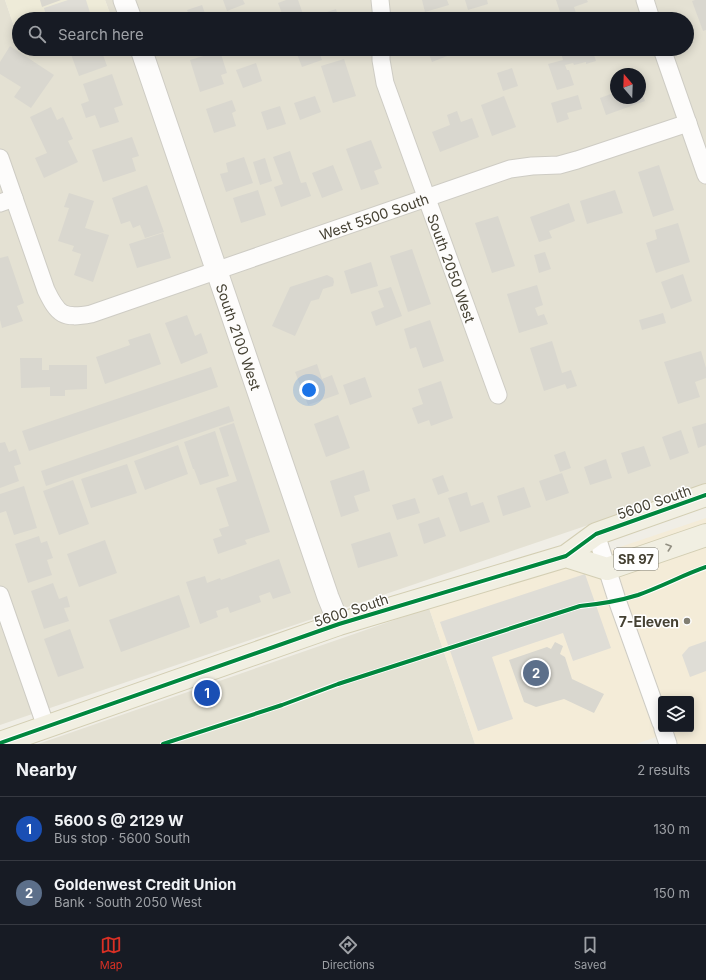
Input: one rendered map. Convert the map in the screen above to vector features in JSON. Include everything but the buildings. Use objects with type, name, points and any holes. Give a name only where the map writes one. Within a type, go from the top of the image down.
[{"type":"main road","name":"5600 South","points":[[0,743],[339,624],[566,556],[596,534],[706,495]]},
{"type":"main road","name":"SR 97","points":[[566,556],[607,569],[706,535]]},
{"type":"street","points":[[124,0],[128,12]]},
{"type":"street","points":[[380,0],[381,12]]},
{"type":"street","points":[[645,0],[649,12]]},
{"type":"street","name":"South 2100 West","points":[[143,56],[216,271],[339,624]]},
{"type":"street","name":"South 2050 West","points":[[381,56],[385,83],[498,395]]},
{"type":"street","points":[[664,56],[706,175]]},
{"type":"street","name":"West 5500 South","points":[[7,201],[52,303],[61,314],[75,317],[91,314],[510,169],[532,166],[559,165],[688,123]]},
{"type":"street","points":[[0,158],[7,201]]},
{"type":"street","points":[[596,534],[617,600],[658,715]]},
{"type":"street","points":[[0,595],[46,727]]},
{"type":"street","points":[[664,732],[668,744]]},
{"type":"shaded area","points":[[0,0],[5,0],[12,20],[12,56],[694,56],[694,12],[109,12],[105,0],[706,0],[706,485],[0,725]]},
{"type":"shaded area","points":[[5,0],[105,0],[109,12],[12,12],[12,20]]},
{"type":"shaded area","points":[[68,0],[86,0],[90,12],[45,12],[44,8]]},
{"type":"shaded area","points":[[706,518],[706,744],[662,744],[659,736],[636,744],[475,744],[429,608]]},
{"type":"shaded area","points":[[585,574],[611,648],[573,661],[563,633],[492,657],[513,719],[478,731],[440,622]]},
{"type":"shaded area","points":[[429,608],[475,744],[38,744]]},
{"type":"shaded area","points":[[706,641],[706,671],[690,677],[682,655],[689,647]]},
{"type":"cycle path","points":[[0,743],[339,624],[566,556],[596,534],[706,495]]},
{"type":"cycle path","points":[[163,744],[282,705],[338,684],[580,606],[609,602],[638,595],[706,567]]},
{"type":"place","name":"7-Eleven","points":[[687,621]]},
{"type":"place","name":"Goldenwest Credit Union","points":[[536,673]]},
{"type":"place","name":"5600 S @ 2129 W","points":[[207,693]]}]
